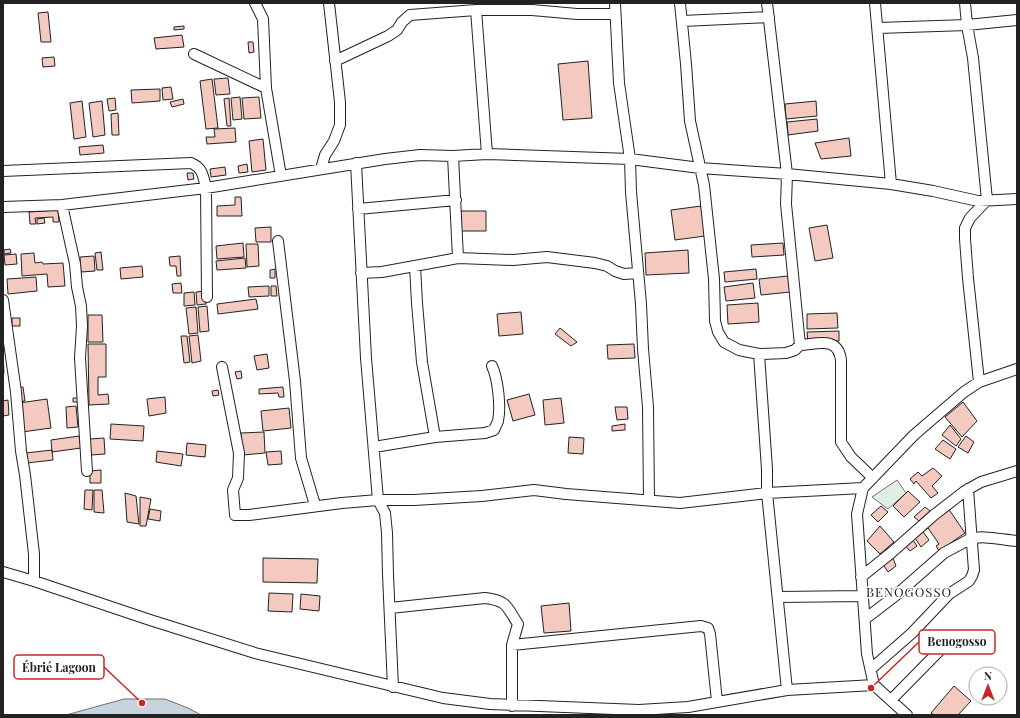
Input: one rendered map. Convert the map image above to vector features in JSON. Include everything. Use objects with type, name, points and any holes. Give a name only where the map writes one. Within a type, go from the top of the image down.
[{"type":"street","points":[[255,3],[262,19],[266,88],[281,176]]},
{"type":"street","points":[[321,169],[325,155],[334,141],[340,125],[340,102],[329,3]]},
{"type":"street","points":[[615,3],[619,83],[630,159],[631,192],[648,407],[649,500]]},
{"type":"street","points":[[680,3],[690,121],[704,185],[714,278],[715,321],[718,332],[724,342],[739,350],[759,354],[786,353],[795,350],[800,345],[831,343],[836,346],[840,352],[841,442],[851,457],[873,478]]},
{"type":"street","points":[[767,3],[787,174],[786,204],[800,345]]},
{"type":"street","points":[[875,3],[891,184]]},
{"type":"street","points":[[965,3],[973,58],[988,200]]},
{"type":"street","points":[[335,60],[388,36],[397,30],[402,22],[410,16],[476,10],[532,10],[577,14],[615,14]]},
{"type":"street","points":[[476,10],[487,154]]},
{"type":"street","points":[[682,21],[768,17]]},
{"type":"street","points":[[878,28],[967,25],[1017,20]]},
{"type":"street","points":[[194,54],[266,88]]},
{"type":"street","points":[[3,208],[62,205],[206,188],[356,163],[420,156],[487,154],[630,159],[700,168],[787,174],[891,184],[933,191],[970,200],[1017,199]]},
{"type":"street","points":[[453,156],[458,258]]},
{"type":"street","points":[[3,171],[191,163],[197,166],[202,172],[206,188],[208,297]]},
{"type":"street","points":[[356,163],[366,358],[378,500],[385,513],[387,533],[393,687]]},
{"type":"street","points":[[358,209],[456,200]]},
{"type":"street","points":[[978,382],[968,278],[965,228],[970,218],[988,200]]},
{"type":"street","points":[[62,205],[75,264],[77,288],[81,306],[82,326],[80,358],[87,471]]},
{"type":"street","points":[[278,241],[295,381],[301,458],[315,506]]},
{"type":"street","points":[[361,273],[382,272],[458,258],[513,260],[547,257],[595,263],[607,266],[624,274],[638,273]]},
{"type":"street","points":[[415,266],[422,362],[435,437]]},
{"type":"street","points":[[3,300],[16,392],[21,451],[34,554],[34,581]]},
{"type":"street","points":[[759,354],[767,469],[767,493],[787,690]]},
{"type":"street","points":[[374,447],[435,437],[485,433],[494,430],[498,421],[499,406],[495,373],[492,366]]},
{"type":"street","points":[[222,367],[239,453],[238,478],[233,490],[235,515],[249,515],[315,506],[378,500],[414,500],[482,496],[534,490],[566,494],[680,502],[767,493],[863,488]]},
{"type":"street","points":[[907,715],[874,685],[867,654],[857,514],[863,488],[931,419],[964,392],[978,382],[1017,369]]},
{"type":"street","points":[[861,576],[891,553],[934,515],[968,489],[981,482],[1017,471]]},
{"type":"street","points":[[871,669],[912,633],[948,594],[969,580],[972,576],[974,570],[968,489]]},
{"type":"street","points":[[865,619],[895,596],[944,553],[971,538],[1017,541]]},
{"type":"street","points":[[3,572],[255,653],[443,698],[512,706],[639,710],[688,707],[787,690],[874,685]]},
{"type":"street","points":[[778,597],[863,596]]},
{"type":"street","points":[[390,608],[485,598],[498,600],[506,604],[518,624],[512,645],[512,706]]},
{"type":"street","points":[[512,645],[701,626],[708,628],[710,634],[717,701]]},
{"type":"street","points":[[891,700],[947,643]]},
{"type":"green space","points":[[897,480],[906,493],[888,509],[872,497]]},
{"type":"shaded area","points":[[124,699],[165,699],[201,715],[66,715]]},
{"type":"building","points":[[48,12],[51,42],[41,42],[38,13]]},
{"type":"building","points":[[184,26],[184,29],[174,30],[174,27]]},
{"type":"building","points":[[182,35],[184,47],[156,49],[154,38]]},
{"type":"building","points":[[248,42],[253,42],[254,52],[249,53]]},
{"type":"building","points":[[54,57],[55,66],[43,67],[42,58]]},
{"type":"building","points":[[588,61],[592,118],[563,120],[558,64]]},
{"type":"building","points":[[228,78],[230,94],[216,95],[214,79]]},
{"type":"building","points":[[212,79],[218,128],[206,129],[200,81]]},
{"type":"building","points":[[171,87],[173,99],[163,100],[162,88]]},
{"type":"building","points":[[160,89],[160,101],[132,103],[131,90]]},
{"type":"building","points":[[240,97],[242,119],[233,120],[231,98]]},
{"type":"building","points":[[259,97],[261,118],[244,119],[242,98]]},
{"type":"building","points":[[115,98],[116,110],[109,111],[107,99]]},
{"type":"building","points":[[229,98],[231,126],[227,126],[224,99]]},
{"type":"building","points":[[183,99],[184,104],[172,107],[170,102]]},
{"type":"building","points":[[82,101],[86,137],[74,139],[70,103]]},
{"type":"building","points":[[102,101],[105,135],[93,137],[89,103]]},
{"type":"building","points":[[816,101],[817,116],[786,119],[785,104]]},
{"type":"building","points":[[118,113],[119,135],[112,135],[111,114]]},
{"type":"building","points":[[817,119],[818,131],[788,135],[787,122]]},
{"type":"building","points":[[235,128],[236,142],[207,144],[206,137],[215,137],[214,129]]},
{"type":"building","points":[[849,138],[851,156],[821,159],[815,143]]},
{"type":"building","points":[[263,139],[266,170],[252,172],[249,141]]},
{"type":"building","points":[[103,145],[104,153],[80,155],[79,147]]},
{"type":"building","points":[[247,164],[248,172],[239,173],[238,166]]},
{"type":"building","points":[[225,167],[226,175],[211,177],[210,169]]},
{"type":"building","points":[[187,173],[193,173],[194,179],[188,180]]},
{"type":"building","points":[[235,197],[241,197],[242,216],[217,216],[217,206],[235,205]]},
{"type":"building","points":[[701,206],[705,236],[675,240],[671,210]]},
{"type":"building","points":[[58,210],[59,222],[53,222],[53,217],[35,218],[36,224],[30,224],[29,212]]},
{"type":"building","points":[[459,211],[486,211],[486,231],[459,231]]},
{"type":"building","points":[[44,218],[45,223],[37,224],[37,219]]},
{"type":"building","points":[[827,225],[833,258],[815,261],[809,228]]},
{"type":"building","points":[[271,227],[271,242],[256,242],[255,228]]},
{"type":"building","points":[[243,243],[244,257],[217,259],[216,246]]},
{"type":"building","points":[[783,243],[784,255],[752,257],[751,245]]},
{"type":"building","points":[[246,244],[258,244],[259,266],[247,267]]},
{"type":"building","points":[[10,249],[11,253],[4,254],[4,250]]},
{"type":"building","points":[[688,250],[689,273],[646,275],[645,253]]},
{"type":"building","points":[[101,252],[103,270],[97,270],[95,253]]},
{"type":"building","points":[[34,253],[35,263],[63,263],[65,286],[48,287],[47,274],[22,276],[21,254]]},
{"type":"building","points":[[16,254],[17,264],[5,265],[4,255]]},
{"type":"building","points":[[94,256],[95,271],[81,272],[80,257]]},
{"type":"building","points":[[180,256],[181,276],[177,276],[176,266],[170,266],[169,257]]},
{"type":"building","points":[[245,258],[246,268],[217,270],[216,261]]},
{"type":"building","points":[[142,266],[143,277],[121,279],[120,268]]},
{"type":"building","points":[[275,269],[275,278],[270,278],[270,270]]},
{"type":"building","points":[[756,269],[757,279],[725,282],[724,272]]},
{"type":"building","points":[[788,276],[790,292],[761,295],[759,279]]},
{"type":"building","points":[[36,277],[37,291],[8,294],[7,279]]},
{"type":"building","points":[[181,283],[182,293],[173,293],[172,284]]},
{"type":"building","points":[[753,283],[755,298],[726,301],[724,287]]},
{"type":"building","points":[[269,286],[269,296],[249,297],[248,287]]},
{"type":"building","points":[[271,286],[276,286],[277,296],[271,296]]},
{"type":"building","points":[[205,291],[206,304],[197,305],[196,292]]},
{"type":"building","points":[[194,292],[195,305],[184,306],[184,293]]},
{"type":"building","points":[[256,299],[258,309],[218,314],[217,304]]},
{"type":"building","points":[[758,303],[759,322],[728,324],[727,305]]},
{"type":"building","points":[[207,306],[209,331],[200,332],[198,307]]},
{"type":"building","points":[[196,307],[198,333],[189,334],[186,308]]},
{"type":"building","points":[[521,312],[523,334],[499,336],[497,314]]},
{"type":"building","points":[[837,313],[838,328],[807,329],[807,314]]},
{"type":"building","points":[[88,315],[102,315],[103,342],[88,342]]},
{"type":"building","points":[[12,318],[20,318],[20,326],[12,326]]},
{"type":"building","points":[[560,328],[577,342],[571,346],[555,334]]},
{"type":"building","points":[[839,331],[839,341],[808,343],[807,332]]},
{"type":"building","points":[[198,335],[201,361],[192,363],[189,336]]},
{"type":"building","points":[[181,336],[187,336],[190,362],[184,363]]},
{"type":"building","points":[[88,344],[106,344],[106,377],[98,377],[98,395],[108,394],[109,404],[89,405]]},
{"type":"building","points":[[634,344],[635,358],[608,359],[607,345]]},
{"type":"building","points":[[3,351],[4,373],[3,373]]},
{"type":"building","points":[[267,354],[269,368],[257,370],[254,356]]},
{"type":"building","points":[[241,371],[242,378],[237,379],[235,372]]},
{"type":"building","points":[[23,387],[25,401],[18,402],[16,388]]},
{"type":"building","points":[[283,387],[284,397],[279,397],[278,393],[259,394],[259,389]]},
{"type":"building","points":[[218,390],[219,395],[213,396],[212,391]]},
{"type":"building","points":[[529,394],[535,415],[513,421],[507,400]]},
{"type":"building","points":[[165,397],[166,413],[149,416],[147,399]]},
{"type":"building","points":[[73,398],[78,398],[78,402],[73,402]]},
{"type":"building","points":[[561,398],[564,423],[545,425],[543,400]]},
{"type":"building","points":[[47,399],[51,428],[22,432],[19,403]]},
{"type":"building","points":[[8,400],[9,415],[3,416],[3,401]]},
{"type":"building","points":[[963,402],[977,421],[962,437],[945,417]]},
{"type":"building","points":[[76,406],[78,427],[67,428],[66,407]]},
{"type":"building","points":[[615,407],[627,407],[628,419],[617,420]]},
{"type":"building","points":[[289,408],[291,428],[263,431],[261,411]]},
{"type":"building","points":[[111,424],[144,426],[143,441],[110,439]]},
{"type":"building","points":[[625,424],[625,430],[612,431],[612,426]]},
{"type":"building","points":[[950,425],[961,439],[956,446],[942,435]]},
{"type":"building","points":[[264,432],[265,453],[243,455],[241,433]]},
{"type":"building","points":[[79,436],[81,448],[52,452],[51,440]]},
{"type":"building","points":[[966,436],[974,442],[968,453],[958,447]]},
{"type":"building","points":[[569,437],[584,438],[583,454],[568,453]]},
{"type":"building","points":[[104,438],[105,454],[91,455],[90,439]]},
{"type":"building","points":[[943,440],[956,449],[950,459],[935,449]]},
{"type":"building","points":[[187,443],[206,445],[205,457],[186,455]]},
{"type":"building","points":[[52,450],[53,460],[27,463],[26,453]]},
{"type":"building","points":[[157,451],[183,454],[181,466],[156,462]]},
{"type":"building","points":[[281,451],[282,464],[268,465],[266,452]]},
{"type":"building","points":[[933,468],[942,476],[932,486],[938,493],[931,498],[916,481],[914,484],[910,479],[918,472],[922,476]]},
{"type":"building","points":[[101,470],[101,483],[90,483],[90,471]]},
{"type":"building","points":[[85,490],[93,490],[92,510],[84,509]]},
{"type":"building","points":[[94,490],[102,490],[104,513],[94,512]]},
{"type":"building","points":[[908,491],[920,502],[904,517],[893,506]]},
{"type":"building","points":[[125,493],[136,496],[139,524],[127,522]]},
{"type":"building","points":[[140,497],[151,499],[146,526],[140,526]]},
{"type":"building","points":[[881,506],[888,512],[878,522],[871,515]]},
{"type":"building","points":[[925,507],[930,511],[919,521],[914,517]]},
{"type":"building","points":[[948,508],[965,533],[939,551],[936,546],[939,544],[928,528],[926,530],[923,525]]},
{"type":"building","points":[[150,509],[161,511],[160,521],[148,519]]},
{"type":"building","points":[[880,526],[894,542],[880,554],[867,541]]},
{"type":"building","points":[[921,529],[929,540],[921,547],[913,535]]},
{"type":"building","points":[[911,537],[917,546],[910,551],[904,544]]},
{"type":"building","points":[[891,553],[896,566],[888,572],[882,563]]},
{"type":"building","points":[[263,558],[318,559],[317,583],[263,582]]},
{"type":"building","points":[[269,593],[293,594],[292,612],[268,611]]},
{"type":"building","points":[[301,594],[320,596],[319,611],[300,609]]},
{"type":"building","points":[[569,603],[571,631],[544,633],[541,606]]},
{"type":"building","points":[[954,686],[968,698],[968,704],[958,715],[934,715],[931,713]]},
{"type":"place","name":"Benogosso","points":[[871,688]]},
{"type":"place","name":"Ébrié Lagoon","points":[[142,703]]},
{"type":"district","name":"BENOGOSSO","points":[[909,591]]}]
